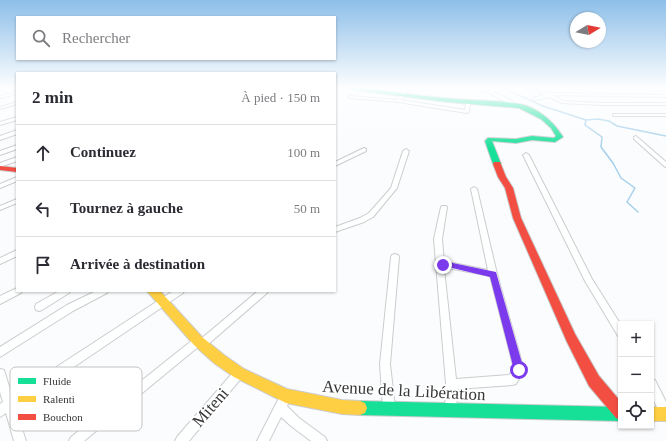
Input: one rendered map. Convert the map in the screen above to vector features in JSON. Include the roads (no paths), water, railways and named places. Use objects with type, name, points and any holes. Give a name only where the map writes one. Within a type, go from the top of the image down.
[{"type":"main road","points":[[528,109],[545,118],[558,132],[560,137],[555,140],[532,138],[516,141],[490,139],[488,141],[502,176],[509,188],[518,218],[530,247],[580,357],[594,381],[618,409]]},
{"type":"main road","points":[[0,168],[16,170]]},
{"type":"main road","name":"Avenue de la Libération","points":[[154,292],[200,342],[229,367],[286,396],[342,407],[618,413]]},
{"type":"main road","points":[[654,414],[666,414]]},
{"type":"street","points":[[615,115],[666,115]]},
{"type":"street","points":[[0,124],[16,118]]},
{"type":"street","points":[[0,138],[16,132]]},
{"type":"street","points":[[636,138],[666,165]]},
{"type":"street","points":[[0,153],[16,148]]},
{"type":"street","points":[[336,164],[364,150]]},
{"type":"street","points":[[336,230],[371,215],[394,188],[406,151]]},
{"type":"street","points":[[526,156],[589,280],[618,328]]},
{"type":"street","points":[[0,165],[16,159]]},
{"type":"street","points":[[0,186],[16,179]]},
{"type":"street","points":[[451,384],[512,380],[519,370],[493,274],[474,189]]},
{"type":"street","points":[[0,208],[16,201]]},
{"type":"street","points":[[444,207],[438,239],[451,384],[451,410]]},
{"type":"street","points":[[0,261],[16,253]]},
{"type":"street","points":[[389,409],[384,364],[395,257]]},
{"type":"street","points":[[440,267],[448,265],[493,274]]},
{"type":"street","points":[[0,300],[16,292]]},
{"type":"street","points":[[39,307],[64,292]]},
{"type":"street","points":[[0,352],[70,308],[102,292]]},
{"type":"street","points":[[66,367],[179,292]]},
{"type":"street","points":[[142,388],[263,292]]},
{"type":"street","name":"Miteni","points":[[181,441],[239,373]]},
{"type":"street","points":[[0,374],[10,404],[0,411]]},
{"type":"street","points":[[654,390],[666,414]]},
{"type":"street","points":[[263,441],[286,396]]},
{"type":"street","points":[[280,408],[295,422],[321,441]]},
{"type":"street","points":[[17,431],[20,441]]},
{"type":"street","points":[[75,441],[88,431]]},
{"type":"waterway","points":[[551,109],[586,120]]},
{"type":"waterway","points":[[586,120],[598,119],[609,121],[617,126],[666,136]]},
{"type":"waterway","points":[[586,120],[585,125],[602,137],[601,147],[613,163],[621,178],[635,188],[627,202],[638,212]]}]
